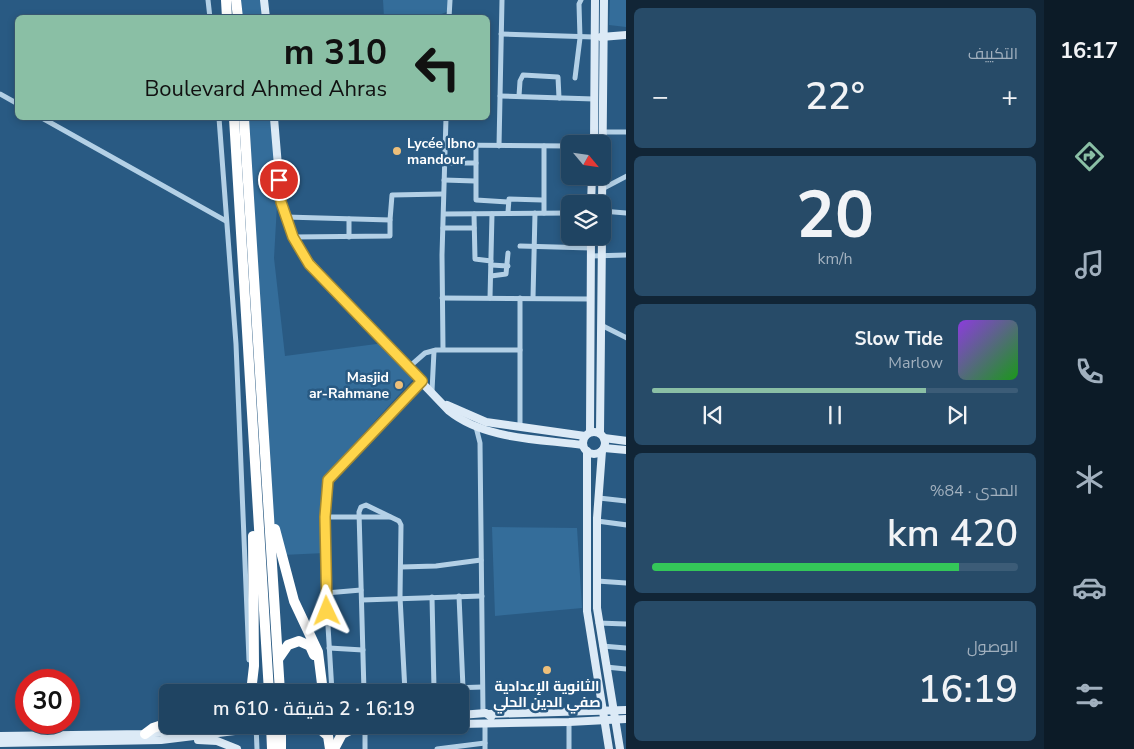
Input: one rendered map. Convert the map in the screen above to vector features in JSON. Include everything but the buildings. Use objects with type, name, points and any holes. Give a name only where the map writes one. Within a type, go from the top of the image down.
[{"type":"highway","points":[[226,0],[227,15]]},
{"type":"highway","points":[[236,0],[238,15]]},
{"type":"highway","points":[[234,120],[268,684]]},
{"type":"highway","points":[[244,120],[280,684]]},
{"type":"highway","points":[[265,432],[275,529],[298,614],[318,652],[322,684]]},
{"type":"highway","points":[[252,684],[254,666],[252,539],[258,500]]},
{"type":"highway","points":[[279,659],[288,645],[293,642],[299,641],[310,646],[313,651],[318,684]]},
{"type":"highway","points":[[145,734],[159,726]]},
{"type":"highway","points":[[271,734],[272,749]]},
{"type":"highway","points":[[281,734],[281,749]]},
{"type":"highway","points":[[326,734],[328,736],[330,749]]},
{"type":"highway","points":[[334,749],[342,734]]},
{"type":"street","points":[[208,0],[210,15]]},
{"type":"street","points":[[264,0],[266,15]]},
{"type":"street","points":[[449,15],[450,0]]},
{"type":"street","points":[[499,146],[502,0]]},
{"type":"street","points":[[574,78],[580,38],[579,4],[581,0]]},
{"type":"street","points":[[594,135],[595,0]]},
{"type":"street","points":[[602,195],[604,0]]},
{"type":"street","points":[[501,34],[580,38],[626,35]]},
{"type":"street","points":[[519,96],[520,76],[523,75],[558,77],[560,98]]},
{"type":"street","points":[[0,94],[15,102]]},
{"type":"street","points":[[500,96],[594,99]]},
{"type":"street","points":[[46,120],[226,221]]},
{"type":"street","points":[[218,120],[236,344],[252,684]]},
{"type":"street","points":[[274,120],[281,199],[293,237],[309,264],[443,402],[481,424],[585,448],[594,454],[603,449],[626,450]]},
{"type":"street","points":[[443,349],[442,298],[446,120]]},
{"type":"street","points":[[604,132],[626,132]]},
{"type":"street","points":[[445,145],[561,146]]},
{"type":"street","points":[[476,145],[477,201],[542,200]]},
{"type":"street","points":[[544,146],[542,200],[544,213]]},
{"type":"street","points":[[445,163],[476,163]]},
{"type":"street","points":[[602,189],[626,176]]},
{"type":"street","points":[[444,180],[476,181]]},
{"type":"street","points":[[293,237],[390,236],[392,195],[444,194]]},
{"type":"street","points":[[508,202],[508,212]]},
{"type":"street","points":[[611,212],[626,213]]},
{"type":"street","points":[[533,298],[534,213]]},
{"type":"street","points":[[444,214],[561,213]]},
{"type":"street","points":[[474,214],[475,259],[508,266]]},
{"type":"street","points":[[490,298],[492,214]]},
{"type":"street","points":[[286,217],[390,220]]},
{"type":"street","points":[[349,219],[349,237]]},
{"type":"street","points":[[444,228],[474,228]]},
{"type":"street","points":[[591,245],[587,434],[585,448],[587,611],[609,749]]},
{"type":"street","points":[[602,245],[603,449],[597,522],[596,581],[598,623],[620,749]]},
{"type":"street","points":[[520,246],[591,252],[602,255],[626,255]]},
{"type":"street","points":[[490,276],[504,276],[508,266],[508,253]]},
{"type":"street","points":[[442,298],[590,299]]},
{"type":"street","points":[[520,298],[520,427]]},
{"type":"street","points":[[601,325],[626,338]]},
{"type":"street","points":[[409,368],[425,353],[443,349],[520,350]]},
{"type":"street","points":[[432,391],[434,351]]},
{"type":"street","points":[[331,684],[326,592],[326,485],[331,476],[422,381]]},
{"type":"street","points":[[481,424],[602,435],[626,441]]},
{"type":"street","points":[[481,424],[482,687],[484,714]]},
{"type":"street","points":[[599,498],[626,500]]},
{"type":"street","points":[[364,684],[359,517],[361,507],[366,504],[399,521],[401,525],[400,597],[405,684]]},
{"type":"street","points":[[325,517],[390,516]]},
{"type":"street","points":[[597,522],[626,525]]},
{"type":"street","points":[[401,567],[436,566],[482,560]]},
{"type":"street","points":[[596,581],[626,583]]},
{"type":"street","points":[[326,592],[361,590]]},
{"type":"street","points":[[459,596],[463,684]]},
{"type":"street","points":[[362,600],[400,597],[482,596]]},
{"type":"street","points":[[432,597],[434,684]]},
{"type":"street","points":[[598,623],[626,624]]},
{"type":"street","points":[[602,646],[626,648]]},
{"type":"street","points":[[329,648],[363,650]]},
{"type":"street","points":[[605,667],[626,669]]},
{"type":"street","points":[[469,688],[482,687]]},
{"type":"street","points":[[469,715],[626,710]]},
{"type":"street","points":[[484,714],[479,717],[484,724],[485,749]]},
{"type":"street","points":[[469,724],[569,722],[626,718]]},
{"type":"street","points":[[569,722],[569,749]]},
{"type":"street","points":[[0,736],[159,732]]},
{"type":"street","points":[[0,743],[161,740],[204,734]]},
{"type":"street","points":[[255,734],[257,749]]},
{"type":"street","points":[[362,734],[365,749]]},
{"type":"street","points":[[129,740],[151,743],[210,740],[224,743],[236,749]]},
{"type":"street","points":[[437,749],[485,743]]},
{"type":"shaded area","points":[[236,0],[264,0],[266,15],[238,15]]},
{"type":"shaded area","points":[[383,0],[449,0],[449,11],[439,15],[384,15]]},
{"type":"shaded area","points":[[610,0],[626,0],[626,27],[609,25]]},
{"type":"shaded area","points":[[244,120],[273,120],[278,187],[274,258],[285,356],[384,343],[416,376],[322,479],[325,553],[282,555],[275,529],[265,432]]},
{"type":"shaded area","points":[[492,527],[577,528],[582,608],[495,616]]},
{"type":"place","name":"Lycée Ibno mandour","points":[[397,151]]},
{"type":"place","name":"Masjid ar-Rahmane","points":[[399,385]]},
{"type":"place","name":"الثانوية الإعدادية صفي الدين الحلي","points":[[547,670]]},
{"type":"route","points":[[279,180],[281,202],[293,237],[309,264],[422,381],[328,480],[326,485],[325,517],[327,611]]}]
